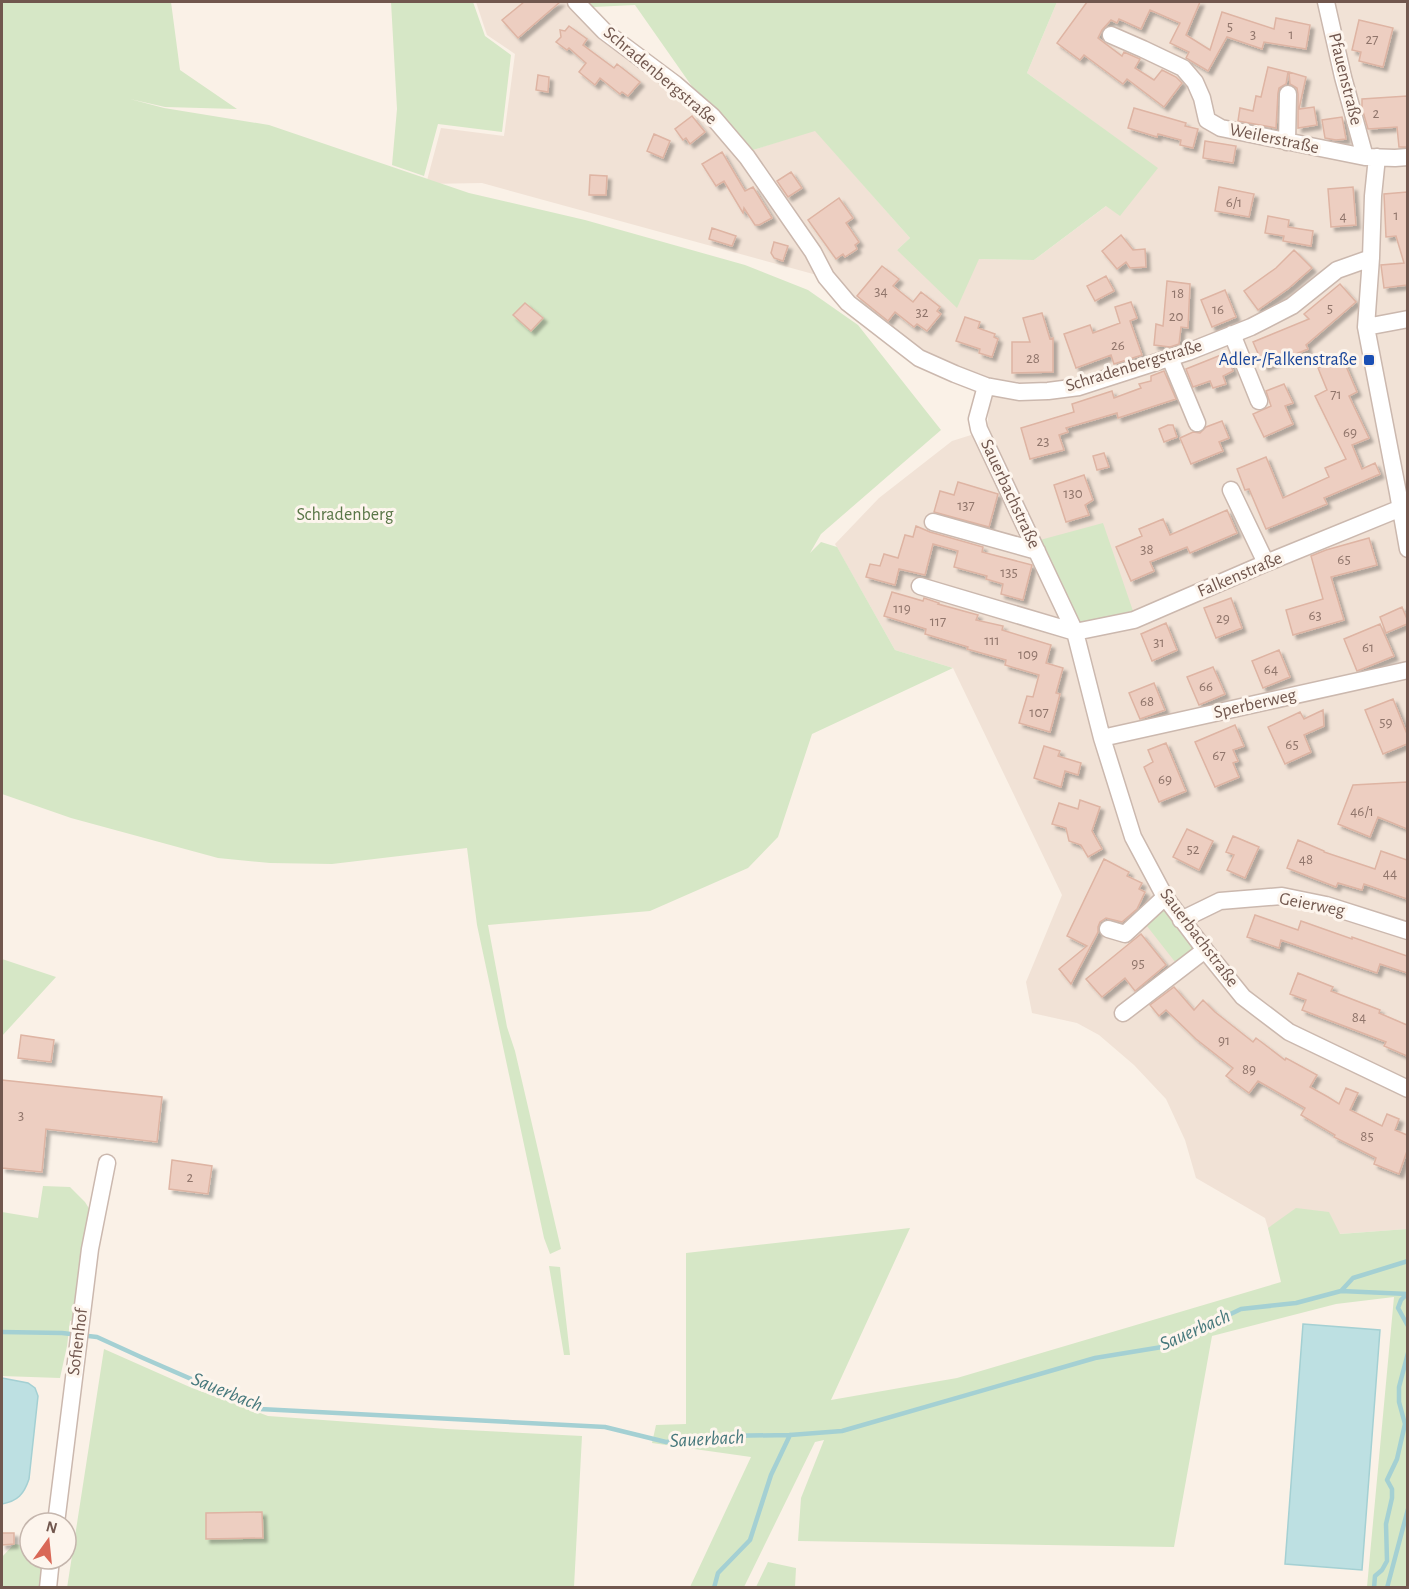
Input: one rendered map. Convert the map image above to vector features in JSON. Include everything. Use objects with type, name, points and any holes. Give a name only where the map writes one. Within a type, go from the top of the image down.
[{"type":"street","name":"Schradenbergstraße","points":[[576,2],[604,31],[675,84],[712,116],[747,157],[813,252],[826,277],[848,303],[919,358],[986,386],[1019,392],[1079,387],[1170,358],[1251,327],[1292,306],[1337,270],[1371,258]]},
{"type":"street","name":"Pfauenstraße","points":[[1326,2],[1343,77],[1371,157]]},
{"type":"street","name":"Weilerstraße","points":[[1111,35],[1183,68],[1195,82],[1202,98],[1207,120],[1221,128],[1371,157],[1407,157]]},
{"type":"street","points":[[1287,142],[1288,94]]},
{"type":"street","points":[[1371,157],[1373,196],[1366,327],[1402,497],[1407,549]]},
{"type":"street","points":[[1366,327],[1407,319]]},
{"type":"street","points":[[1232,334],[1259,401]]},
{"type":"street","points":[[1170,358],[1197,423]]},
{"type":"street","name":"Sauerbachstraße","points":[[986,386],[977,419],[979,429],[1075,632],[1102,738],[1133,837],[1165,897],[1243,997],[1289,1032],[1407,1089]]},
{"type":"street","points":[[1231,490],[1266,563]]},
{"type":"street","name":"Falkenstraße","points":[[1075,632],[1134,620],[1266,563],[1402,497]]},
{"type":"street","points":[[933,522],[1037,551]]},
{"type":"street","points":[[920,586],[1075,632]]},
{"type":"street","name":"Sperberweg","points":[[1102,738],[1407,670]]},
{"type":"street","name":"Geierweg","points":[[1181,920],[1220,901],[1282,896],[1326,905],[1407,931]]},
{"type":"street","points":[[1108,929],[1125,934],[1165,897]]},
{"type":"street","points":[[1124,1013],[1205,950]]},
{"type":"street","name":"Sofienhof","points":[[57,1511],[90,1249],[107,1163]]},
{"type":"street","points":[[48,1587],[50,1571]]},
{"type":"shaded area","points":[[476,2],[587,2],[605,21],[753,150],[815,130],[910,238],[897,250],[979,259],[1034,260],[1157,168],[1027,73],[1057,2],[1407,2],[1407,1229],[1272,1241],[1265,1218],[1196,1178],[1185,1140],[1166,1099],[1134,1065],[1099,1035],[1077,1023],[1032,1013],[1026,982],[1062,895],[953,668],[895,650],[835,544],[879,498],[952,441],[987,430],[991,383],[922,354],[854,302],[835,280],[482,183],[426,184],[441,128],[504,136],[515,54],[487,35]]},
{"type":"green space","name":"Schradenberg","points":[[2,2],[171,2],[180,70],[237,109],[165,107],[130,99],[164,108],[269,125],[469,193],[585,220],[745,265],[808,290],[858,325],[941,430],[821,534],[810,553],[821,542],[837,547],[895,650],[953,668],[812,734],[778,837],[748,868],[650,911],[488,925],[507,1027],[515,1051],[561,1249],[550,1254],[544,1238],[477,925],[467,848],[332,864],[270,863],[218,858],[71,818],[2,794]]},
{"type":"green space","points":[[391,2],[473,2],[485,36],[511,55],[502,132],[438,124],[424,176],[392,165],[397,109]]},
{"type":"green space","points":[[589,2],[1057,2],[1027,73],[1158,168],[1120,216],[1106,206],[1034,260],[979,259],[957,308],[897,250],[910,238],[815,131],[753,150],[698,95],[635,5],[593,7]]},
{"type":"green space","points":[[1103,523],[1134,614],[1077,625],[1040,540]]},
{"type":"green space","points":[[1165,900],[1202,950],[1179,967],[1143,921]]},
{"type":"green space","points":[[2,959],[56,977],[2,1036]]},
{"type":"green space","points":[[43,1186],[70,1187],[85,1202],[96,1220],[76,1319],[70,1321],[60,1378],[2,1376],[2,1212],[38,1218]]},
{"type":"green space","points":[[1296,1208],[1329,1212],[1340,1234],[1407,1229],[1407,1587],[1367,1587],[1394,1297],[1336,1304],[1212,1336],[1174,1547],[798,1541],[801,1498],[824,1440],[815,1442],[744,1587],[690,1587],[751,1457],[652,1443],[656,1425],[686,1424],[686,1253],[910,1228],[831,1400],[957,1378],[1281,1282],[1268,1228]]},
{"type":"green space","points":[[549,1266],[560,1267],[570,1355],[564,1355]]},
{"type":"green space","points":[[104,1349],[192,1388],[268,1416],[582,1436],[574,1587],[67,1588],[70,1571],[78,1571],[78,1517]]},
{"type":"green space","points":[[14,1544],[18,1544],[18,1571],[44,1571],[41,1587],[2,1588],[2,1557]]},
{"type":"green space","points":[[768,1562],[796,1568],[795,1587],[756,1587]]},
{"type":"water","points":[[1303,1324],[1380,1330],[1362,1570],[1285,1564]]},
{"type":"water","points":[[2,1378],[28,1383],[35,1388],[38,1396],[29,1479],[20,1496],[2,1504]]},
{"type":"building","points":[[524,2],[560,2],[518,38],[502,20]]},
{"type":"building","points":[[1087,2],[1200,2],[1186,35],[1210,50],[1222,12],[1274,29],[1276,18],[1310,25],[1306,49],[1264,42],[1262,49],[1227,37],[1208,71],[1186,58],[1189,52],[1170,43],[1180,23],[1150,10],[1141,29],[1119,19],[1117,23],[1111,20],[1098,38],[1122,56],[1124,52],[1140,59],[1135,68],[1154,80],[1162,70],[1182,83],[1164,107],[1127,79],[1123,84],[1084,55],[1080,60],[1057,43]]},
{"type":"building","points":[[1359,20],[1393,28],[1383,67],[1359,61],[1361,52],[1352,50]]},
{"type":"building","points":[[569,26],[587,39],[583,45],[614,68],[617,64],[640,82],[628,96],[622,92],[620,94],[600,78],[595,85],[579,72],[586,63],[569,48],[567,50],[556,42],[561,37],[560,30],[565,31]]},
{"type":"building","points":[[1268,67],[1288,72],[1286,84],[1279,88],[1276,128],[1238,121],[1240,108],[1253,111],[1256,96],[1261,97]]},
{"type":"building","points":[[1289,72],[1306,77],[1299,109],[1314,107],[1317,125],[1298,128],[1298,94],[1297,88],[1290,84]]},
{"type":"building","points":[[538,75],[549,77],[548,92],[536,90]]},
{"type":"building","points":[[1407,96],[1407,147],[1399,147],[1397,127],[1368,129],[1362,99]]},
{"type":"building","points":[[1134,108],[1186,123],[1185,126],[1198,129],[1193,148],[1180,145],[1181,140],[1158,134],[1157,137],[1128,128]]},
{"type":"building","points":[[692,116],[705,132],[690,144],[686,138],[683,140],[675,129]]},
{"type":"building","points":[[1342,117],[1346,139],[1325,138],[1322,120]]},
{"type":"building","points":[[654,134],[670,141],[663,158],[647,151]]},
{"type":"building","points":[[1205,141],[1236,146],[1233,163],[1203,158]]},
{"type":"building","points":[[722,152],[745,191],[753,187],[772,218],[755,225],[744,208],[743,213],[724,181],[716,186],[702,164]]},
{"type":"building","points":[[791,172],[802,188],[788,197],[777,181]]},
{"type":"building","points":[[590,175],[607,176],[606,195],[589,195]]},
{"type":"building","points":[[1219,187],[1254,194],[1249,217],[1215,211]]},
{"type":"building","points":[[1353,187],[1356,225],[1331,227],[1328,189]]},
{"type":"building","points":[[1407,192],[1407,285],[1384,288],[1381,265],[1404,263],[1396,236],[1386,237],[1384,194]]},
{"type":"building","points":[[839,198],[853,218],[846,223],[859,242],[855,245],[857,249],[845,257],[843,254],[836,259],[808,220]]},
{"type":"building","points":[[1268,216],[1289,220],[1288,227],[1313,231],[1311,246],[1283,241],[1284,236],[1265,233]]},
{"type":"building","points":[[712,228],[736,236],[732,246],[709,239]]},
{"type":"building","points":[[1121,235],[1133,250],[1145,249],[1146,267],[1130,268],[1126,262],[1117,269],[1102,251]]},
{"type":"building","points":[[774,242],[788,246],[783,261],[774,258],[771,253]]},
{"type":"building","points":[[1294,250],[1312,268],[1258,310],[1244,291],[1276,268]]},
{"type":"building","points":[[882,266],[899,279],[893,286],[913,302],[921,292],[940,307],[937,311],[941,314],[927,331],[917,324],[914,327],[895,312],[888,321],[857,296]]},
{"type":"building","points":[[1106,276],[1114,291],[1095,301],[1087,286]]},
{"type":"building","points":[[1167,281],[1190,284],[1188,328],[1181,327],[1179,344],[1170,347],[1154,345],[1156,324],[1163,326]]},
{"type":"building","points":[[1340,284],[1356,302],[1306,345],[1308,349],[1264,367],[1253,342],[1309,319],[1304,314]]},
{"type":"building","points":[[1225,290],[1236,317],[1212,327],[1201,300]]},
{"type":"building","points":[[1131,302],[1137,318],[1130,321],[1142,355],[1114,364],[1111,355],[1076,368],[1064,334],[1090,325],[1093,333],[1120,323],[1115,307]]},
{"type":"building","points":[[525,303],[543,318],[531,331],[513,315]]},
{"type":"building","points":[[1042,313],[1050,339],[1053,338],[1053,372],[1012,373],[1012,342],[1030,342],[1023,318]]},
{"type":"building","points":[[965,317],[980,322],[978,328],[995,334],[994,337],[998,339],[992,357],[979,353],[980,349],[956,341]]},
{"type":"building","points":[[1226,353],[1233,371],[1223,376],[1226,384],[1213,388],[1210,381],[1193,387],[1186,369]]},
{"type":"building","points":[[1342,357],[1357,392],[1349,396],[1369,438],[1352,445],[1362,469],[1375,463],[1380,474],[1324,498],[1327,504],[1266,529],[1249,489],[1245,490],[1237,469],[1266,457],[1283,498],[1329,477],[1325,468],[1346,459],[1315,396],[1327,390],[1318,368]]},
{"type":"building","points":[[1164,371],[1176,399],[1118,418],[1117,413],[1066,428],[1068,432],[1059,435],[1064,450],[1030,459],[1021,428],[1074,412],[1072,404],[1112,391],[1114,398],[1141,388],[1139,384],[1151,381],[1151,376]]},
{"type":"building","points":[[1284,384],[1293,403],[1285,406],[1293,424],[1264,437],[1253,414],[1271,406],[1266,391]]},
{"type":"building","points":[[1222,421],[1229,438],[1219,442],[1223,451],[1191,464],[1180,438],[1193,432],[1200,433],[1206,427]]},
{"type":"building","points":[[1173,425],[1177,437],[1164,442],[1159,429]]},
{"type":"building","points":[[1104,453],[1109,467],[1097,470],[1093,456]]},
{"type":"building","points":[[1084,475],[1093,500],[1085,505],[1089,515],[1066,522],[1054,485]]},
{"type":"building","points":[[958,482],[998,494],[989,527],[934,512],[940,491],[954,495]]},
{"type":"building","points":[[1227,510],[1237,533],[1190,553],[1187,547],[1150,562],[1154,571],[1131,581],[1116,547],[1142,536],[1139,529],[1163,519],[1170,535]]},
{"type":"building","points":[[916,526],[983,547],[982,552],[1032,565],[1023,600],[1001,594],[1003,584],[986,579],[987,576],[954,567],[958,551],[933,544],[925,575],[899,569],[895,585],[866,577],[870,564],[880,566],[884,554],[898,558],[905,535],[913,537]]},
{"type":"building","points":[[1369,538],[1377,565],[1331,577],[1344,620],[1293,635],[1286,610],[1323,599],[1311,556]]},
{"type":"building","points":[[892,592],[923,601],[924,598],[978,615],[976,620],[1003,626],[1002,630],[1051,645],[1046,663],[1063,668],[1056,693],[1060,694],[1050,732],[1019,723],[1027,696],[1033,697],[1039,675],[1005,665],[1006,660],[925,634],[926,629],[884,616]]},
{"type":"building","points":[[1231,598],[1242,628],[1216,638],[1204,608]]},
{"type":"building","points":[[1402,607],[1407,624],[1386,633],[1380,617]]},
{"type":"building","points":[[1166,623],[1177,650],[1152,661],[1141,634]]},
{"type":"building","points":[[1380,624],[1394,656],[1357,671],[1344,639]]},
{"type":"building","points":[[1279,650],[1290,677],[1263,688],[1252,661]]},
{"type":"building","points":[[1213,667],[1225,694],[1199,705],[1187,677]]},
{"type":"building","points":[[1154,683],[1165,710],[1140,719],[1129,693]]},
{"type":"building","points":[[1393,699],[1407,734],[1407,744],[1383,754],[1365,710]]},
{"type":"building","points":[[1323,710],[1324,726],[1304,735],[1311,752],[1285,764],[1268,727],[1300,712],[1304,719]]},
{"type":"building","points":[[1235,725],[1244,746],[1233,750],[1238,761],[1233,763],[1239,777],[1215,787],[1195,742]]},
{"type":"building","points":[[1166,743],[1186,791],[1159,802],[1144,767],[1153,762],[1148,750]]},
{"type":"building","points":[[1044,746],[1060,751],[1058,756],[1081,763],[1078,775],[1065,771],[1061,787],[1034,778]]},
{"type":"building","points":[[1407,782],[1407,829],[1378,817],[1370,837],[1338,824],[1353,785]]},
{"type":"building","points":[[1080,800],[1100,807],[1092,831],[1102,849],[1088,857],[1081,845],[1069,841],[1066,828],[1052,824],[1059,803],[1078,809]]},
{"type":"building","points":[[1187,829],[1213,841],[1199,870],[1173,857]]},
{"type":"building","points":[[1233,836],[1259,847],[1245,878],[1227,870],[1234,855],[1226,852]]},
{"type":"building","points":[[1298,840],[1324,852],[1375,869],[1381,851],[1407,860],[1407,899],[1364,884],[1362,890],[1338,883],[1336,887],[1287,868]]},
{"type":"building","points":[[1104,859],[1129,872],[1127,876],[1142,883],[1139,889],[1145,892],[1137,909],[1122,922],[1106,918],[1100,922],[1098,932],[1071,984],[1059,969],[1087,946],[1067,936]]},
{"type":"building","points":[[1255,915],[1298,930],[1301,921],[1407,956],[1407,973],[1380,964],[1377,973],[1281,940],[1279,948],[1247,937]]},
{"type":"building","points":[[1141,934],[1166,965],[1135,991],[1125,978],[1102,997],[1086,979]]},
{"type":"building","points":[[1298,973],[1333,987],[1331,991],[1380,1010],[1379,1013],[1407,1025],[1407,1056],[1384,1046],[1386,1042],[1302,1010],[1306,1000],[1290,994]]},
{"type":"building","points":[[1174,987],[1194,1010],[1203,1000],[1253,1042],[1256,1038],[1285,1060],[1286,1058],[1317,1075],[1310,1087],[1339,1104],[1346,1088],[1358,1093],[1350,1110],[1382,1126],[1387,1114],[1399,1119],[1395,1130],[1407,1135],[1407,1151],[1399,1174],[1374,1164],[1376,1158],[1334,1137],[1335,1135],[1301,1115],[1305,1108],[1258,1081],[1249,1093],[1226,1076],[1233,1068],[1196,1039],[1166,1010],[1159,1016],[1150,1005]]},
{"type":"building","points":[[21,1035],[54,1040],[51,1062],[18,1058]]},
{"type":"building","points":[[2,1080],[162,1097],[157,1142],[46,1129],[42,1172],[2,1168]]},
{"type":"building","points":[[172,1160],[212,1166],[208,1194],[169,1189]]},
{"type":"building","points":[[262,1512],[263,1538],[206,1539],[206,1513]]},
{"type":"building","points":[[2,1533],[14,1533],[14,1544],[2,1545]]},
{"type":"waterway","points":[[1341,1291],[1353,1278],[1408,1261]]},
{"type":"waterway","name":"Sauerbach","points":[[2,1332],[62,1333],[97,1337],[260,1409],[605,1427],[666,1442],[720,1436],[790,1435],[842,1431],[1095,1358],[1162,1347],[1241,1309],[1296,1303],[1341,1291],[1408,1294]]},
{"type":"waterway","points":[[1406,1295],[1398,1308],[1408,1326]]},
{"type":"waterway","points":[[1374,1588],[1375,1576],[1387,1561],[1386,1524],[1392,1498],[1392,1489],[1387,1480],[1397,1459],[1405,1424],[1399,1402],[1399,1387],[1408,1353]]},
{"type":"waterway","points":[[714,1588],[718,1573],[750,1540],[771,1475],[790,1435]]},
{"type":"waterway","points":[[1387,1588],[1408,1509]]},
{"type":"place","name":"Adler-/Falkenstraße","points":[[1369,360]]}]
